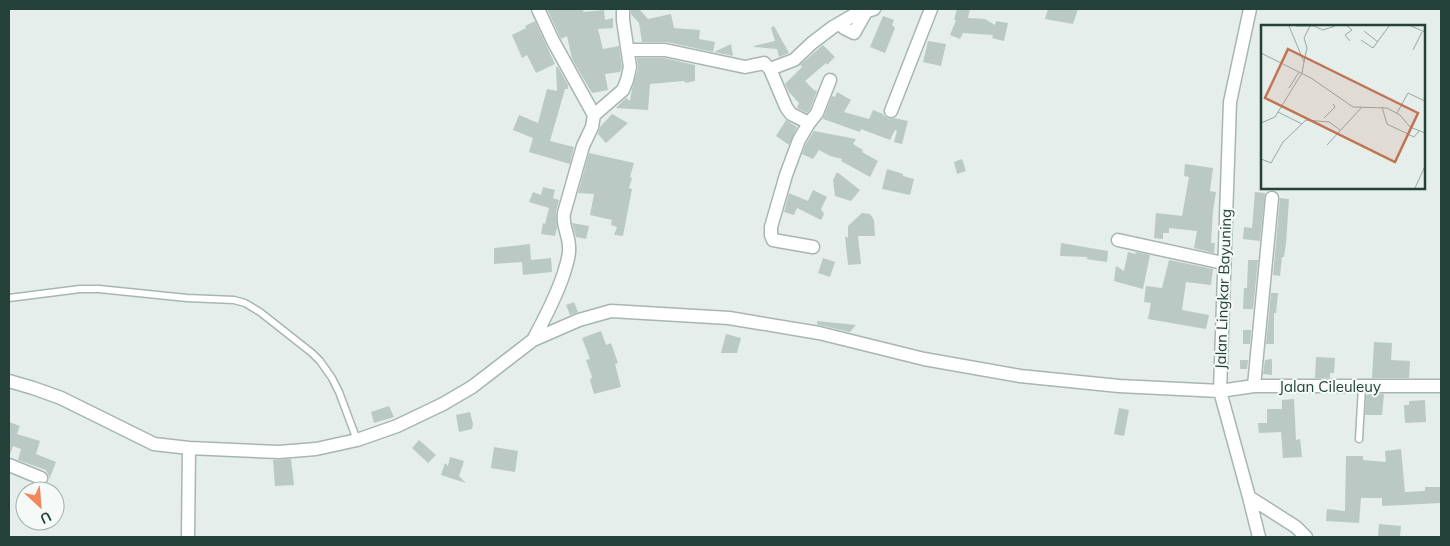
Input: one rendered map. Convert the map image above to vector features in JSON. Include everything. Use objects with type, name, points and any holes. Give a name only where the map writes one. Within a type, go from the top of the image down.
[{"type":"street","points":[[9,381],[61,398],[154,444],[189,448],[279,452],[316,449],[357,440],[397,426],[443,404],[472,387],[533,340],[549,312],[569,257],[569,246],[563,220],[564,213],[583,146],[592,127],[594,115],[553,41],[538,9]]},
{"type":"street","points":[[594,115],[623,90],[627,80],[630,67],[623,20],[624,9]]},
{"type":"street","points":[[891,111],[931,9]]},
{"type":"street","name":"Jalan Lingkar Bayuning","points":[[1250,9],[1230,102],[1220,390],[1259,537]]},
{"type":"street","points":[[770,69],[794,60],[833,27],[854,15],[870,10]]},
{"type":"street","points":[[844,28],[854,33],[870,10]]},
{"type":"street","points":[[628,50],[665,50],[745,67],[764,63],[770,69],[786,108],[794,116],[809,123]]},
{"type":"street","points":[[813,247],[778,242],[773,240],[770,235],[786,175],[799,140],[817,113],[830,80]]},
{"type":"street","points":[[1254,386],[1272,198]]},
{"type":"street","points":[[1118,240],[1223,263]]},
{"type":"street","name":"Jalan Cileuleuy","points":[[533,340],[579,320],[611,310],[729,318],[819,333],[924,359],[1020,376],[1120,386],[1220,390],[1254,386],[1441,386]]},
{"type":"street","points":[[188,537],[189,448]]},
{"type":"street","points":[[9,466],[41,478]]},
{"type":"street","points":[[1249,497],[1296,527],[1306,537]]},
{"type":"lane","points":[[9,298],[80,289],[99,289],[187,298],[234,300],[245,303],[260,312],[320,361],[339,392],[357,440]]},
{"type":"lane","points":[[1358,439],[1362,386]]},
{"type":"building","points":[[547,9],[584,9],[583,12],[604,10],[605,20],[613,18],[613,28],[598,29],[603,49],[619,46],[622,67],[620,72],[605,74],[608,90],[592,93],[572,59],[567,36],[561,39]]},
{"type":"building","points":[[631,9],[639,9],[648,19],[671,14],[674,28],[700,30],[699,39],[715,42],[713,52],[667,42],[642,42],[639,23],[631,14]]},
{"type":"building","points":[[957,9],[970,9],[968,18],[985,19],[995,25],[996,21],[1008,23],[1004,41],[992,38],[993,35],[963,33],[960,39],[950,35],[956,20],[954,20]]},
{"type":"building","points":[[1048,9],[1078,9],[1073,24],[1045,19]]},
{"type":"building","points":[[883,16],[894,20],[892,25],[895,28],[885,53],[870,47]]},
{"type":"building","points":[[535,21],[555,64],[536,73],[527,55],[522,58],[512,35]]},
{"type":"building","points":[[774,26],[789,53],[779,57],[777,49],[754,47],[775,41],[771,28]]},
{"type":"building","points":[[928,41],[946,44],[941,66],[923,62]]},
{"type":"building","points":[[731,44],[733,56],[714,52]]},
{"type":"building","points":[[823,45],[835,57],[805,81],[817,91],[807,113],[797,108],[799,103],[789,92],[785,84],[802,67],[800,65]]},
{"type":"building","points":[[637,58],[664,58],[695,65],[695,81],[650,84],[648,110],[616,108],[626,98],[630,101],[638,69]]},
{"type":"building","points":[[556,67],[558,67],[568,85],[568,89],[565,89],[550,141],[574,147],[570,164],[529,152],[533,138],[513,130],[519,115],[538,123],[547,89],[557,91]]},
{"type":"building","points":[[837,92],[851,100],[844,112],[869,119],[873,110],[889,119],[894,118],[908,121],[902,144],[894,142],[897,131],[895,130],[890,140],[861,129],[860,132],[823,119],[832,96],[835,97]]},
{"type":"building","points":[[612,114],[628,123],[606,143],[598,134],[600,127]]},
{"type":"building","points":[[786,120],[797,127],[789,145],[776,136]]},
{"type":"building","points":[[814,131],[856,139],[853,144],[863,150],[862,152],[878,161],[870,177],[841,161],[842,159],[830,156],[819,150],[813,159],[802,154]]},
{"type":"building","points":[[589,153],[634,163],[629,188],[632,189],[623,236],[614,235],[617,227],[611,225],[612,220],[590,215],[594,194],[578,193]]},
{"type":"building","points":[[962,159],[966,171],[957,174],[954,162]]},
{"type":"building","points":[[1185,164],[1213,168],[1210,191],[1216,192],[1211,243],[1215,243],[1214,253],[1194,248],[1197,231],[1169,228],[1169,233],[1163,233],[1163,239],[1154,238],[1156,213],[1182,216],[1189,177],[1184,176]]},
{"type":"building","points":[[887,169],[914,179],[910,195],[882,189]]},
{"type":"building","points":[[837,172],[860,190],[851,201],[835,196],[833,180]]},
{"type":"building","points":[[543,187],[555,190],[553,198],[559,200],[556,212],[557,228],[555,236],[541,234],[549,208],[529,202],[533,192],[541,195]]},
{"type":"building","points":[[813,190],[827,197],[821,209],[824,214],[821,220],[797,208],[794,215],[784,212],[789,193],[808,201]]},
{"type":"building","points":[[1255,192],[1265,193],[1260,241],[1243,239],[1244,227],[1252,228]]},
{"type":"building","points":[[1280,198],[1289,199],[1286,243],[1280,276],[1273,275]]},
{"type":"building","points":[[862,213],[870,214],[874,220],[875,236],[858,236],[861,264],[848,265],[845,236],[848,238],[848,226]]},
{"type":"building","points":[[572,223],[589,226],[586,239],[576,237]]},
{"type":"building","points":[[1061,243],[1108,251],[1107,262],[1086,259],[1088,257],[1060,256]]},
{"type":"building","points":[[530,244],[531,260],[551,258],[552,272],[523,275],[522,262],[494,264],[494,248]]},
{"type":"building","points":[[1128,252],[1150,255],[1143,289],[1114,281],[1116,266],[1124,271]]},
{"type":"building","points":[[823,258],[835,262],[830,277],[818,273]]},
{"type":"building","points":[[1169,260],[1213,269],[1211,285],[1186,282],[1182,310],[1209,315],[1206,329],[1148,319],[1151,303],[1144,302],[1146,286],[1162,288]]},
{"type":"building","points":[[1248,260],[1258,260],[1253,309],[1243,309],[1244,288],[1247,288]]},
{"type":"building","points":[[1271,293],[1278,293],[1276,313],[1274,313],[1274,344],[1266,344]]},
{"type":"building","points":[[574,302],[578,312],[570,315],[566,305]]},
{"type":"building","points":[[817,321],[856,325],[850,332],[819,325]]},
{"type":"building","points":[[1243,330],[1251,330],[1250,344],[1243,344]]},
{"type":"building","points":[[601,331],[606,345],[611,343],[618,363],[615,364],[621,387],[594,394],[590,380],[592,377],[586,360],[590,359],[582,338]]},
{"type":"building","points":[[726,334],[741,338],[737,353],[721,353]]},
{"type":"building","points":[[1374,342],[1392,343],[1391,360],[1410,361],[1409,378],[1372,378]]},
{"type":"building","points":[[1316,357],[1335,358],[1334,373],[1330,373],[1330,378],[1315,378]]},
{"type":"building","points":[[1272,359],[1272,375],[1263,374],[1265,360]]},
{"type":"building","points":[[1240,360],[1248,360],[1247,369],[1240,369]]},
{"type":"building","points":[[1384,394],[1382,415],[1365,415],[1366,395]]},
{"type":"building","points":[[1294,399],[1296,440],[1300,439],[1302,457],[1283,458],[1281,432],[1259,433],[1258,423],[1267,423],[1267,409],[1282,409],[1282,400]]},
{"type":"building","points":[[1425,400],[1426,422],[1405,423],[1404,405],[1409,405],[1409,401]]},
{"type":"building","points":[[389,406],[394,417],[374,423],[371,412]]},
{"type":"building","points":[[1119,408],[1129,410],[1124,436],[1114,434]]},
{"type":"building","points":[[470,412],[473,424],[472,429],[459,432],[456,415]]},
{"type":"building","points":[[9,422],[20,426],[17,434],[40,441],[36,454],[56,462],[49,480],[46,470],[18,460],[21,449],[13,446],[9,455]]},
{"type":"building","points":[[419,440],[436,455],[428,463],[412,448]]},
{"type":"building","points":[[494,447],[518,451],[515,472],[491,468]]},
{"type":"building","points":[[1401,449],[1405,492],[1425,491],[1425,487],[1441,487],[1441,503],[1382,506],[1382,498],[1361,498],[1359,523],[1326,521],[1327,509],[1345,511],[1346,456],[1363,456],[1363,460],[1386,462],[1385,451]]},
{"type":"building","points":[[450,457],[464,461],[459,476],[466,483],[441,475],[445,463],[448,466]]},
{"type":"building","points":[[291,459],[294,485],[275,486],[273,460]]},
{"type":"building","points":[[1379,524],[1401,526],[1400,537],[1378,537]]}]
